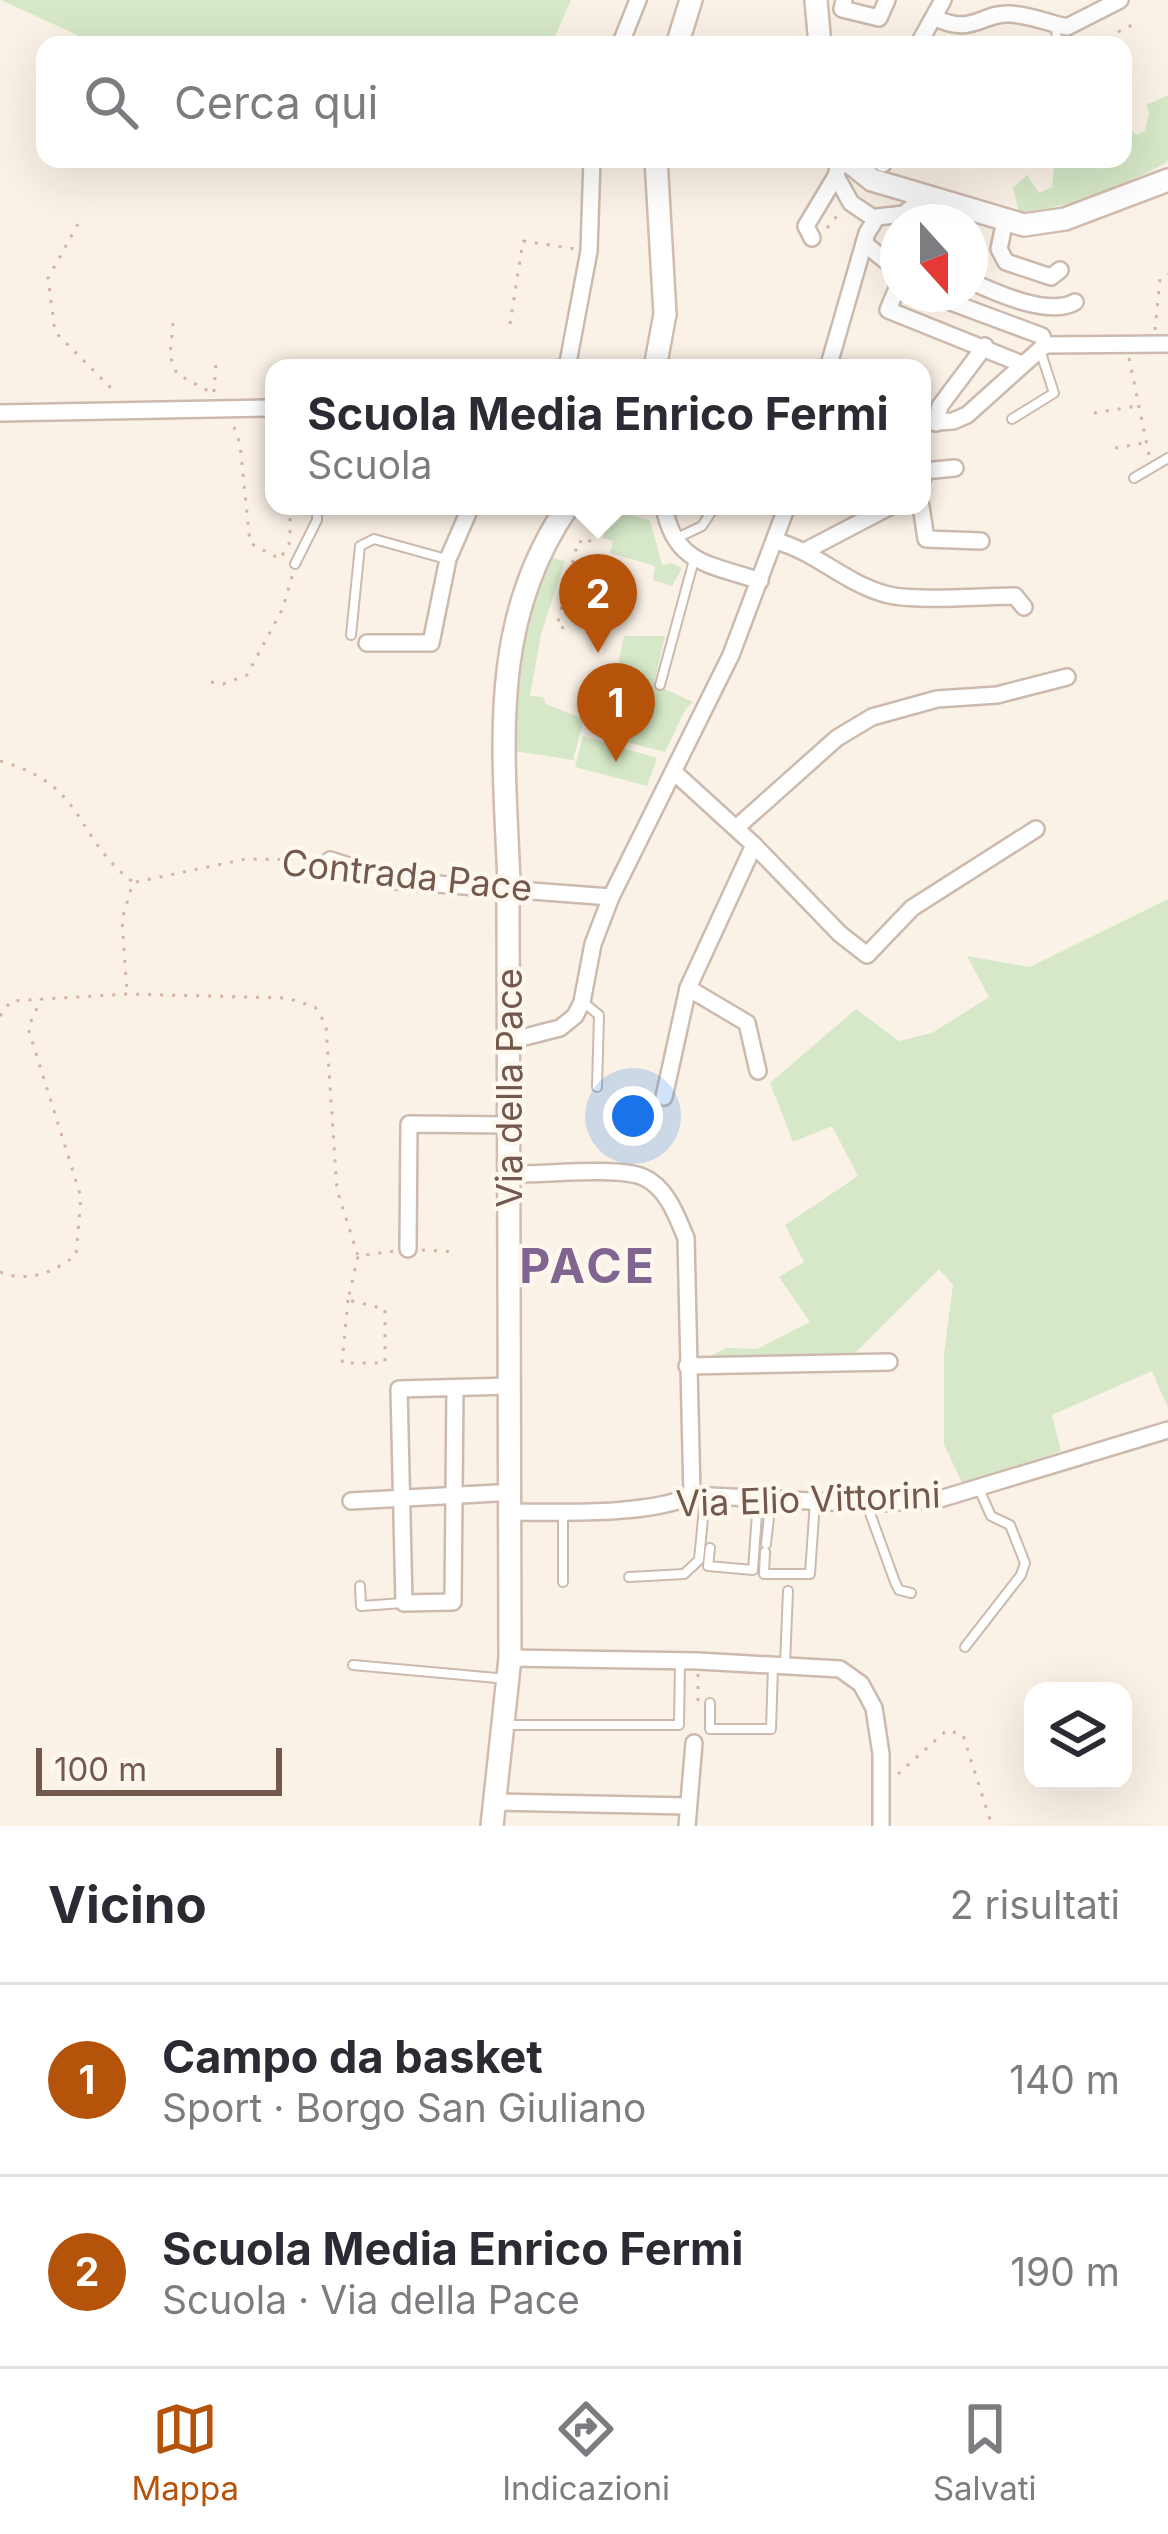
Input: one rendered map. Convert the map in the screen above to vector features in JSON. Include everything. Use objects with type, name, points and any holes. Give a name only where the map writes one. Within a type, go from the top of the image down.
[{"type":"main road","points":[[680,36],[690,0]]},
{"type":"main road","points":[[816,0],[819,36]]},
{"type":"main road","points":[[656,168],[664,314],[656,359]]},
{"type":"main road","points":[[847,168],[922,198],[1041,224],[1168,180]]},
{"type":"main road","name":"Via della Pace","points":[[492,1826],[510,1668],[504,1503],[511,1386],[504,726],[510,640],[524,588],[562,515]]},
{"type":"street","points":[[624,36],[638,0]]},
{"type":"street","points":[[844,0],[842,9],[879,18],[887,0]]},
{"type":"street","points":[[924,36],[943,0]]},
{"type":"street","points":[[935,18],[977,25],[1007,13],[1067,27],[1120,0]]},
{"type":"street","points":[[569,359],[589,251],[592,168]]},
{"type":"street","points":[[817,237],[806,226],[839,168]]},
{"type":"street","points":[[842,168],[851,203],[876,218],[904,214],[922,198]]},
{"type":"street","points":[[989,215],[1006,262],[1051,277],[1060,270]]},
{"type":"street","points":[[831,359],[864,243],[876,218]]},
{"type":"street","points":[[864,243],[880,256]]},
{"type":"street","points":[[988,287],[1046,306],[1066,308],[1076,302]]},
{"type":"street","points":[[893,312],[1022,364]]},
{"type":"street","points":[[977,312],[1042,336],[1042,347]]},
{"type":"street","points":[[931,423],[967,415],[1042,347],[1161,344]]},
{"type":"street","points":[[931,420],[985,346]]},
{"type":"street","points":[[0,413],[265,409]]},
{"type":"street","points":[[931,470],[955,468]]},
{"type":"street","points":[[359,639],[431,643],[448,560],[467,515]]},
{"type":"street","points":[[667,515],[674,540],[694,560],[760,580]]},
{"type":"street","points":[[509,1041],[560,1028],[575,1016],[593,944],[611,897],[731,655],[784,515]]},
{"type":"street","points":[[807,550],[874,515]]},
{"type":"street","points":[[922,515],[926,539],[981,541]]},
{"type":"street","points":[[776,541],[807,550],[831,569],[887,595],[1016,596],[1024,607]]},
{"type":"street","points":[[736,828],[837,738],[872,717],[937,699],[998,694],[1067,677]]},
{"type":"street","points":[[674,772],[867,955],[912,908],[1036,829]]},
{"type":"street","points":[[664,1097],[688,988],[754,845]]},
{"type":"street","name":"Contrada Pace","points":[[330,860],[397,881],[611,897]]},
{"type":"street","points":[[688,988],[747,1023],[758,1071]]},
{"type":"street","points":[[408,1249],[409,1124],[510,1125]]},
{"type":"street","points":[[510,1174],[644,1178],[672,1206],[686,1238],[687,1366],[698,1495]]},
{"type":"street","points":[[687,1366],[889,1362]]},
{"type":"street","points":[[455,1388],[453,1602],[404,1603],[398,1389],[511,1386]]},
{"type":"street","name":"Via Elio Vittorini","points":[[351,1501],[455,1495],[562,1513],[679,1502],[698,1495],[867,1504],[940,1499],[1168,1430]]},
{"type":"street","points":[[510,1668],[680,1661],[841,1669],[861,1684],[874,1708],[881,1826]]},
{"type":"street","points":[[687,1826],[694,1743]]},
{"type":"street","points":[[496,1802],[688,1806]]},
{"type":"lane","points":[[1057,25],[1058,36]]},
{"type":"lane","points":[[1012,419],[1054,393],[1042,347]]},
{"type":"lane","points":[[1134,478],[1168,458]]},
{"type":"lane","points":[[296,564],[317,515]]},
{"type":"lane","points":[[674,540],[702,526],[709,515]]},
{"type":"lane","points":[[359,639],[360,546],[374,539],[448,560]]},
{"type":"lane","points":[[660,685],[694,560]]},
{"type":"lane","points":[[582,1001],[599,1015],[597,1087]]},
{"type":"lane","points":[[965,1647],[1022,1575],[1024,1563],[1010,1525],[991,1516],[979,1489]]},
{"type":"lane","points":[[629,1577],[684,1574],[699,1560],[698,1495]]},
{"type":"lane","points":[[765,1497],[764,1574],[810,1574],[814,1499]]},
{"type":"lane","points":[[710,1548],[708,1566],[753,1570],[765,1497]]},
{"type":"lane","points":[[867,1504],[895,1582],[911,1593]]},
{"type":"lane","points":[[562,1513],[563,1582]]},
{"type":"lane","points":[[360,1586],[361,1606],[404,1603]]},
{"type":"lane","points":[[710,1702],[710,1729],[771,1729],[788,1591]]},
{"type":"lane","points":[[506,1725],[680,1725],[680,1661]]},
{"type":"lane","points":[[353,1664],[510,1668]]},
{"type":"path","points":[[1118,32],[1136,23]]},
{"type":"path","points":[[817,237],[847,208]]},
{"type":"path","points":[[78,224],[48,278],[55,332],[111,391],[130,398]]},
{"type":"path","points":[[510,324],[523,241],[589,251]]},
{"type":"path","points":[[1161,344],[1160,279],[1168,274]]},
{"type":"path","points":[[173,323],[170,356],[177,374],[213,393],[216,363]]},
{"type":"path","points":[[1128,352],[1150,461]]},
{"type":"path","points":[[1094,413],[1138,406]]},
{"type":"path","points":[[228,409],[240,443],[250,543],[280,559],[290,542]]},
{"type":"path","points":[[1115,448],[1146,442]]},
{"type":"path","points":[[211,682],[223,684],[247,675],[283,608],[296,564],[290,515]]},
{"type":"path","points":[[565,628],[556,626],[578,541],[589,544],[595,515]]},
{"type":"path","points":[[0,761],[27,769],[58,787],[112,866],[133,882],[122,920],[127,994]]},
{"type":"path","name":"Contrada Pace","points":[[133,882],[245,859],[330,860]]},
{"type":"path","points":[[0,997],[10,1001],[127,994],[287,998],[315,1007],[326,1025],[338,1190],[358,1256],[348,1300],[342,1363],[385,1363],[385,1309],[348,1300]]},
{"type":"path","points":[[0,1272],[19,1280],[58,1269],[76,1256],[81,1197],[28,1028],[42,998]]},
{"type":"path","points":[[0,1016],[10,1001]]},
{"type":"path","points":[[358,1256],[408,1249],[457,1252]]},
{"type":"path","points":[[698,1671],[698,1708]]},
{"type":"path","points":[[880,1781],[889,1781],[947,1730],[963,1735],[992,1826]]},
{"type":"green space","points":[[1,0],[571,0],[555,36],[79,36]]},
{"type":"green space","points":[[1168,95],[1168,161],[1096,195],[1019,212],[1013,188],[1027,175],[1039,193],[1052,187],[1054,168],[1132,168],[1132,131],[1136,135],[1145,131],[1146,105]]},
{"type":"green space","points":[[609,515],[650,520],[662,565],[682,568],[672,586],[653,580],[655,566],[610,553],[613,541],[603,538]]},
{"type":"green space","points":[[542,555],[565,561],[541,634],[530,696],[543,697],[546,704],[584,719],[573,760],[514,751],[513,694]]},
{"type":"green space","points":[[624,636],[665,636],[654,684],[693,702],[665,752],[603,736]]},
{"type":"green space","points":[[583,736],[657,758],[647,786],[575,767]]},
{"type":"green space","points":[[1168,899],[1168,1408],[1152,1371],[1052,1415],[1061,1451],[962,1483],[944,1444],[944,1353],[953,1285],[939,1269],[855,1353],[708,1357],[727,1348],[757,1349],[810,1322],[779,1277],[804,1262],[785,1225],[858,1176],[832,1126],[793,1142],[770,1083],[856,1009],[899,1041],[932,1033],[989,997],[967,956],[1030,967]]},
{"type":"place","name":"Scuola Media Enrico Fermi","points":[[598,653]]},
{"type":"place","name":"Campo da basket","points":[[616,762]]},
{"type":"district","name":"PACE","points":[[588,1266]]}]
